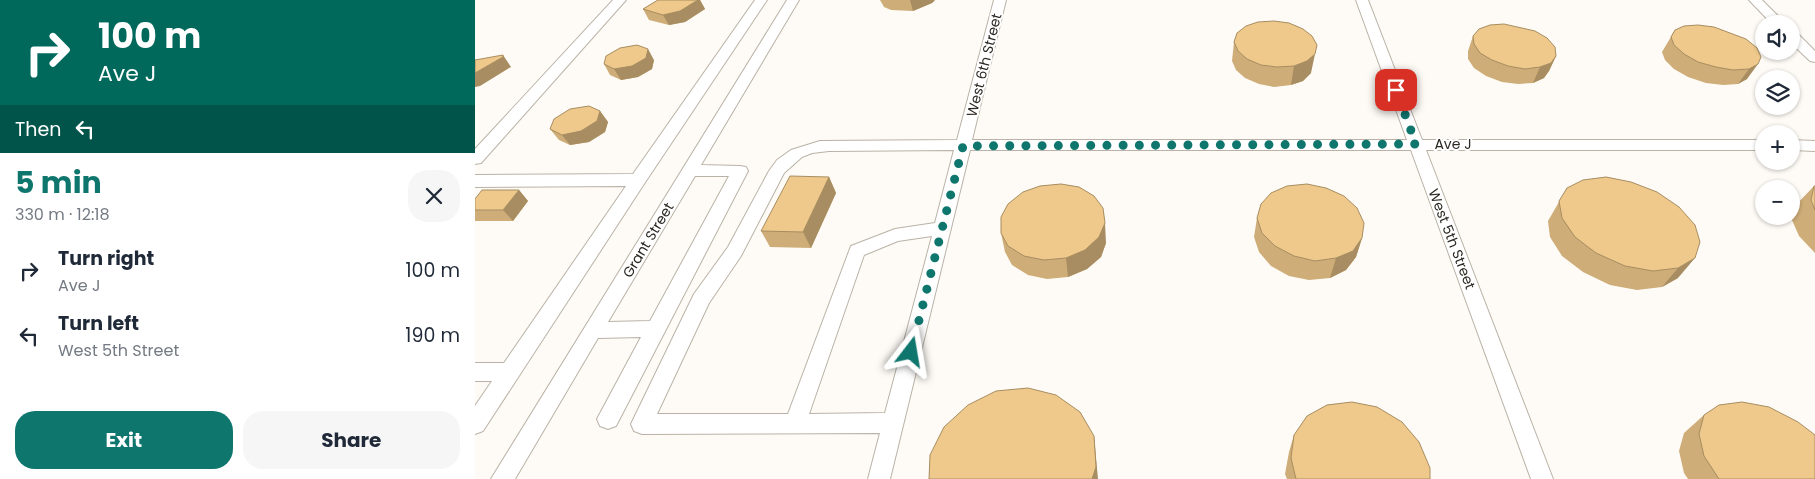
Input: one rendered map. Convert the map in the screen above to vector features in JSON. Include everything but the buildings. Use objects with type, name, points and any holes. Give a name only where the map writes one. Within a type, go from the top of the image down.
[{"type":"street","points":[[475,159],[620,0]]},
{"type":"street","points":[[475,424],[761,0]]},
{"type":"street","name":"Grant Street","points":[[502,479],[793,0]]},
{"type":"street","name":"West 6th Street","points":[[879,479],[1000,0]]},
{"type":"street","name":"West 5th Street","points":[[1362,0],[1542,479]]},
{"type":"street","points":[[1755,0],[1771,15]]},
{"type":"street","points":[[1800,44],[1815,58]]},
{"type":"street","name":"Ave J","points":[[795,424],[642,424],[701,300],[735,252],[783,162],[793,154],[821,146],[1755,145]]},
{"type":"street","points":[[1800,146],[1815,146]]},
{"type":"street","points":[[608,419],[740,172],[690,170]]},
{"type":"street","points":[[475,181],[638,180]]},
{"type":"street","points":[[893,424],[795,424],[857,251],[895,235],[942,228]]},
{"type":"street","points":[[593,330],[655,329]]},
{"type":"street","points":[[475,372],[509,372]]},
{"type":"route","points":[[911,352],[963,146],[1416,144],[1396,90]]}]
